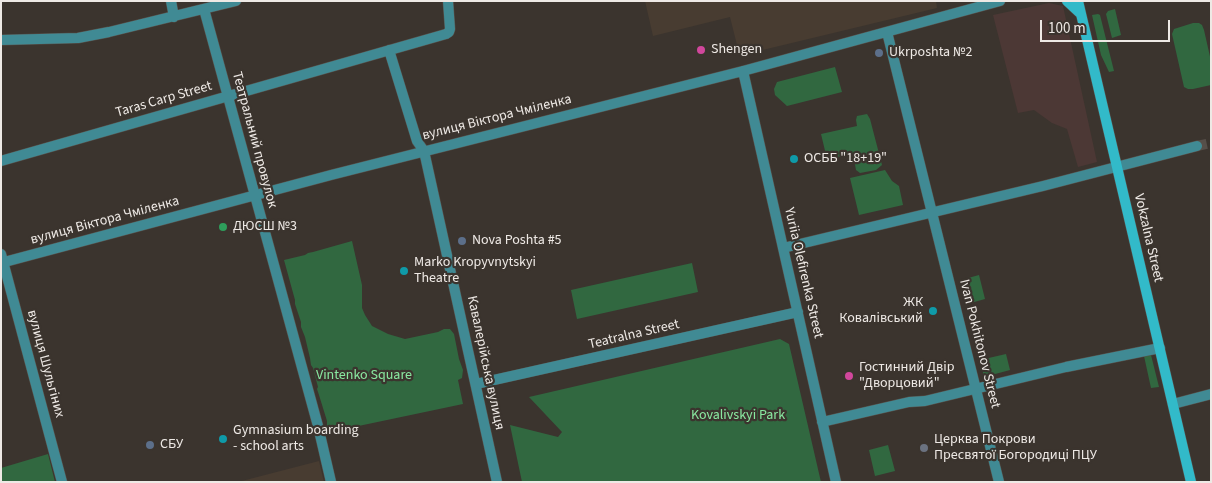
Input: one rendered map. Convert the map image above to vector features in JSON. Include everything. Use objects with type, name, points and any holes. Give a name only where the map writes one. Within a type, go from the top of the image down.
[{"type":"main road","points":[[1067,1],[1081,15],[1086,1]]},
{"type":"main road","name":"Vokzalna Street","points":[[1078,1],[1191,482]]},
{"type":"street","points":[[171,1],[174,17]]},
{"type":"street","points":[[1,40],[78,38],[236,1]]},
{"type":"street","name":"Taras Carp Street","points":[[1,161],[446,34],[450,28],[448,1]]},
{"type":"street","name":"вулиця Віктора Чміленка","points":[[2,260],[743,71],[1000,1]]},
{"type":"street","name":"Театральний провулок","points":[[204,9],[320,431],[331,482]]},
{"type":"street","name":"Ivan Pokhitonov Street","points":[[887,32],[999,482]]},
{"type":"street","name":"Кавалерійська вулиця","points":[[388,50],[417,141],[424,151],[497,482]]},
{"type":"street","name":"Yuriia Olefirenka Street","points":[[743,71],[836,482]]},
{"type":"street","points":[[783,248],[1197,146]]},
{"type":"street","name":"вулиця Шульгіних","points":[[2,260],[62,482]]},
{"type":"street","name":"Teatralna Street","points":[[476,384],[798,312]]},
{"type":"street","points":[[822,422],[976,389],[1066,367],[1160,348]]},
{"type":"street","points":[[1173,404],[1211,394]]},
{"type":"shaded area","points":[[645,1],[936,1],[937,8],[746,54],[745,51],[739,53],[730,17],[653,36]]},
{"type":"shaded area","points":[[1049,3],[1063,6],[1097,162],[1078,167],[1067,129],[1052,123],[1034,110],[1018,113],[993,15]]},
{"type":"shaded area","points":[[319,461],[324,482],[238,482]]},
{"type":"green space","points":[[1115,9],[1121,35],[1112,38],[1106,14],[1108,11]]},
{"type":"green space","points":[[1092,15],[1100,15],[1114,71],[1109,72],[1101,55]]},
{"type":"green space","points":[[1199,23],[1204,30],[1211,61],[1211,85],[1188,89],[1184,87],[1172,34],[1174,29]]},
{"type":"green space","points":[[835,67],[842,92],[787,106],[775,95],[774,89],[777,82]]},
{"type":"green space","points":[[867,114],[882,165],[876,170],[860,173],[856,170],[853,154],[827,159],[821,134],[857,126],[857,116]]},
{"type":"green space","points":[[885,170],[892,181],[899,186],[903,205],[859,215],[850,178]]},
{"type":"green space","name":"Vintenko Square","points":[[352,241],[362,285],[362,308],[372,326],[388,334],[405,339],[444,329],[450,329],[454,334],[463,370],[462,378],[458,380],[463,404],[330,432],[327,427],[284,260]]},
{"type":"green space","points":[[692,263],[698,292],[577,319],[571,290]]},
{"type":"green space","points":[[979,275],[985,299],[967,304],[961,280]]},
{"type":"green space","name":"Kovalivskyi Park","points":[[780,339],[789,344],[821,482],[522,482],[510,425],[558,437],[562,432],[529,397]]},
{"type":"green space","points":[[1006,354],[1010,370],[984,377],[980,360]]},
{"type":"green space","points":[[1151,355],[1159,387],[1151,388],[1144,356]]},
{"type":"green space","points":[[888,445],[895,471],[875,476],[869,450]]},
{"type":"green space","points":[[48,454],[55,482],[1,482],[1,468]]},
{"type":"tunnel","points":[[1197,146],[1211,143]]},
{"type":"place","name":"Shengen","points":[[701,50]]},
{"type":"place","name":"Ukrposhta №2","points":[[879,53]]},
{"type":"place","name":"ОСББ \"18+19\"","points":[[794,159]]},
{"type":"place","name":"ДЮСШ №3","points":[[223,227]]},
{"type":"place","name":"Nova Poshta #5","points":[[462,241]]},
{"type":"place","name":"Marko Kropyvnytskyi Theatre","points":[[404,271]]},
{"type":"place","name":"ЖК Ковалівський","points":[[933,311]]},
{"type":"place","name":"Гостинний Двір \"Дворцовий\"","points":[[849,376]]},
{"type":"place","name":"Gymnasium boarding - school arts","points":[[223,439]]},
{"type":"place","name":"СБУ","points":[[150,445]]},
{"type":"place","name":"Церква Покрови Пресвятої Богородиці ПЦУ","points":[[924,448]]}]
